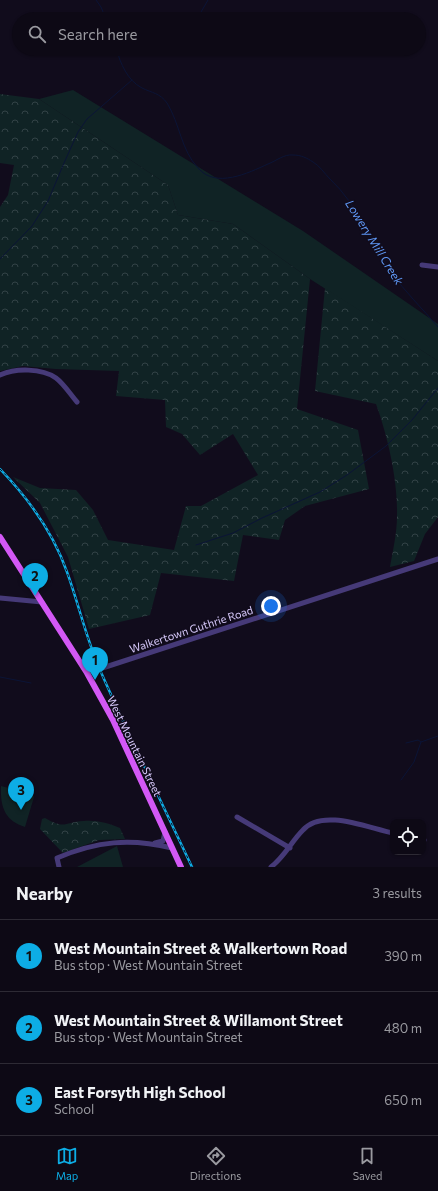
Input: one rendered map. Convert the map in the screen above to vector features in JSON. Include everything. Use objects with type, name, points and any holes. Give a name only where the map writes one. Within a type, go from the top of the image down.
[{"type":"main road","name":"West Mountain Street","points":[[0,537],[87,673],[113,720],[181,867]]},
{"type":"street","points":[[422,265],[438,267]]},
{"type":"street","points":[[0,375],[18,370],[49,374],[59,380],[76,402]]},
{"type":"street","name":"Walkertown Guthrie Road","points":[[87,673],[438,559]]},
{"type":"street","points":[[0,598],[42,602]]},
{"type":"street","points":[[237,817],[290,848]]},
{"type":"street","points":[[271,867],[290,848],[303,829],[311,823],[323,819],[333,819],[390,832]]},
{"type":"street","points":[[150,844],[162,841],[165,832]]},
{"type":"street","points":[[59,867],[57,858],[87,846],[116,842],[150,844],[172,848]]},
{"type":"green space","points":[[73,90],[303,231],[438,324],[438,361],[310,279],[233,224],[178,215],[168,185],[39,99]]},
{"type":"green space","points":[[0,94],[39,99],[168,185],[178,215],[233,224],[310,279],[297,409],[358,430],[369,489],[305,506],[285,520],[279,540],[243,535],[234,581],[161,573],[150,615],[89,629],[68,557],[40,503],[13,477],[40,488],[76,490],[93,510],[108,540],[174,550],[186,506],[201,506],[258,475],[233,434],[200,455],[182,434],[166,427],[165,400],[116,396],[119,371],[56,369],[23,366],[0,371],[0,207],[8,195],[14,165],[0,163]]},
{"type":"green space","points":[[325,288],[438,361],[438,517],[425,534],[414,561],[390,567],[397,522],[396,488],[388,445],[376,404],[315,391]]},
{"type":"green space","points":[[1,786],[32,794],[34,797],[25,827],[13,821],[5,812],[1,794]]},
{"type":"green space","points":[[45,818],[57,824],[89,821],[107,823],[120,828],[125,839],[99,840],[63,853],[40,829],[42,819]]},
{"type":"green space","points":[[117,846],[123,867],[77,867]]},
{"type":"waterway","name":"Lowery Mill Creek","points":[[96,0],[103,12]]},
{"type":"waterway","points":[[201,12],[208,0]]},
{"type":"waterway","name":"Lowery Mill Creek","points":[[118,56],[122,66],[132,81],[142,88],[159,95],[167,103],[192,161],[205,174],[214,178],[242,175],[290,155],[304,157],[318,166],[340,189],[348,200],[383,260],[396,279],[438,327]]},
{"type":"waterway","points":[[0,259],[32,226],[48,201],[78,132],[87,119],[132,80]]},
{"type":"waterway","points":[[196,545],[233,533],[262,518],[320,492],[347,475],[386,446],[412,420],[438,388]]},
{"type":"waterway","points":[[0,677],[31,683]]},
{"type":"waterway","points":[[406,743],[418,740],[421,742],[438,736]]},
{"type":"waterway","points":[[401,780],[414,762],[421,742]]},
{"type":"railway","points":[[0,469],[30,504],[55,543],[67,572],[100,670],[192,867]]},
{"type":"place","name":"West Mountain Street & Willamont Street","points":[[35,596]]},
{"type":"place","name":"West Mountain Street & Walkertown Road","points":[[95,680]]},
{"type":"place","name":"East Forsyth High School","points":[[21,810]]}]
